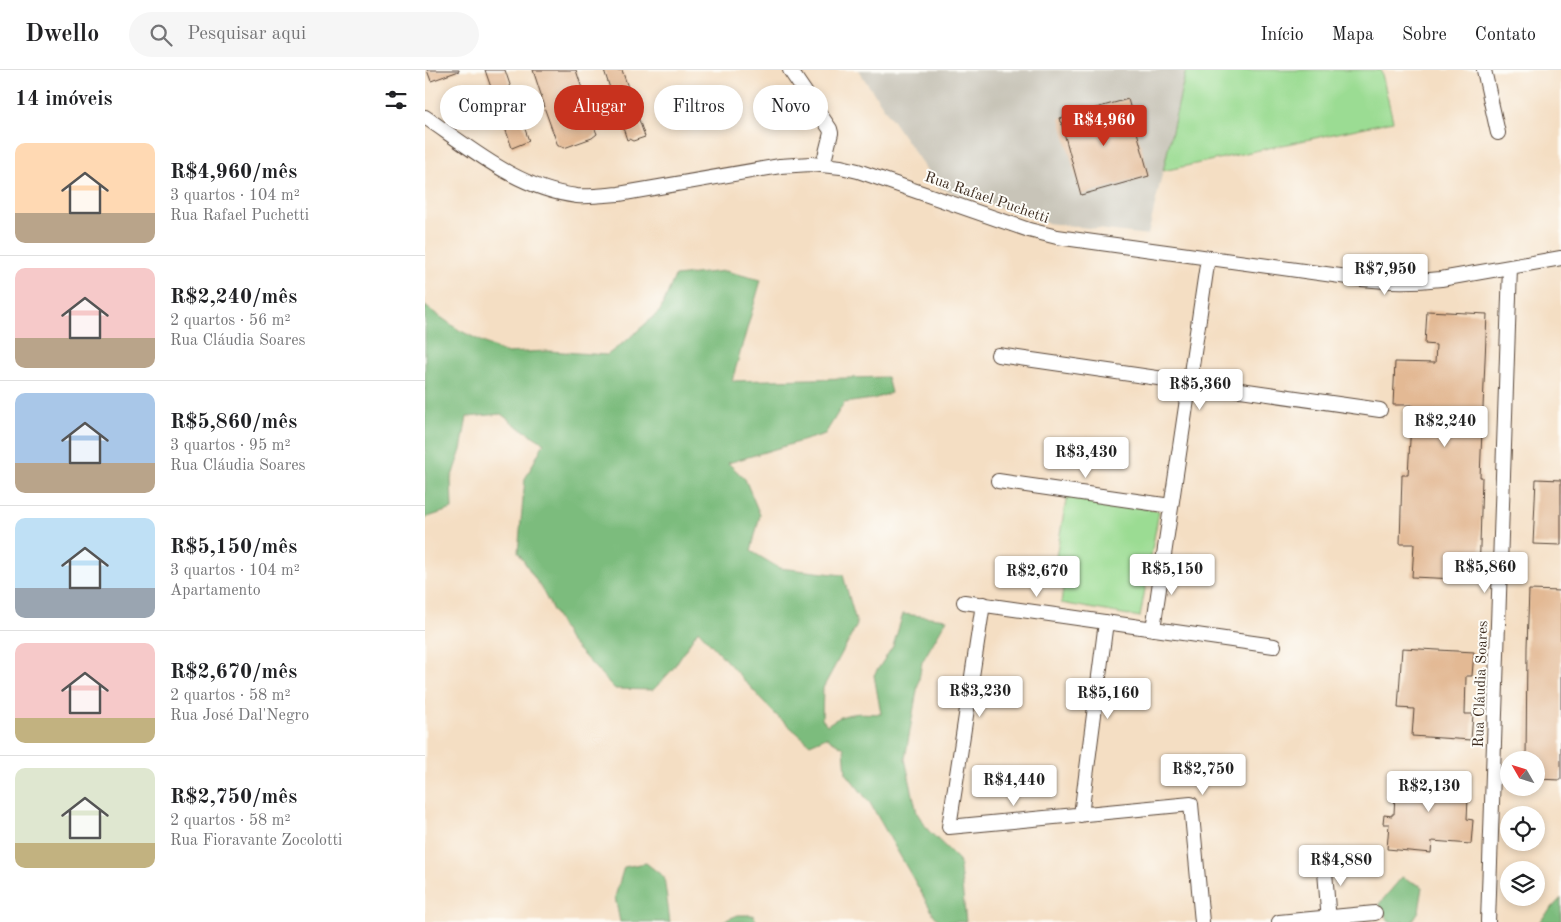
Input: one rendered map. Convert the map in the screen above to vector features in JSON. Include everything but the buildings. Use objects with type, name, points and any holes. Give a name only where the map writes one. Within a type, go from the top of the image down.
[{"type":"street","points":[[790,70],[830,129],[831,134],[823,165]]},
{"type":"street","points":[[1483,70],[1498,133]]},
{"type":"street","name":"Rua Rafael Puchetti","points":[[425,116],[522,180],[559,193],[578,196],[619,194],[781,166],[798,164],[823,165],[841,167],[867,174],[1043,234],[1094,243],[1382,281],[1441,279],[1561,258]]},
{"type":"street","points":[[1153,628],[1207,258]]},
{"type":"street","name":"Rua Cláudia Soares","points":[[1488,922],[1510,267]]},
{"type":"street","points":[[998,355],[1381,410]]},
{"type":"street","points":[[997,481],[1171,506]]},
{"type":"street","points":[[964,602],[1273,646]]},
{"type":"street","points":[[983,604],[949,827],[1191,804],[1202,922]]},
{"type":"street","points":[[1081,815],[1106,622]]},
{"type":"street","points":[[1324,859],[1329,920]]},
{"type":"street","points":[[1279,922],[1329,920],[1375,913]]},
{"type":"shaded area","points":[[858,70],[1186,70],[1148,235],[1047,223],[939,188]]},
{"type":"green space","points":[[1186,70],[1381,70],[1393,121],[1163,171]]},
{"type":"green space","points":[[725,271],[761,280],[732,381],[887,377],[891,393],[873,399],[844,403],[825,434],[728,463],[745,479],[760,515],[751,551],[779,568],[843,575],[857,625],[823,688],[822,719],[827,725],[847,715],[881,714],[874,675],[893,646],[903,614],[947,619],[922,662],[905,759],[917,813],[928,830],[959,860],[966,922],[940,922],[934,915],[870,803],[846,773],[844,748],[826,737],[810,744],[776,715],[698,630],[672,670],[653,690],[615,689],[569,640],[541,588],[518,552],[525,479],[544,443],[501,414],[467,417],[461,450],[451,479],[452,509],[428,517],[425,520],[425,306],[459,330],[505,353],[548,351],[607,355],[660,311],[675,276]]},
{"type":"green space","points":[[1067,495],[1159,511],[1140,617],[1061,603],[1064,582],[1052,580]]},
{"type":"green space","points":[[646,863],[664,877],[670,922],[620,922],[615,897],[624,867]]},
{"type":"green space","points":[[1402,877],[1423,887],[1419,911],[1412,922],[1389,922],[1379,904]]},
{"type":"green space","points":[[1561,898],[1561,922],[1539,922]]},
{"type":"green space","points":[[738,915],[753,915],[757,922],[721,922]]}]
